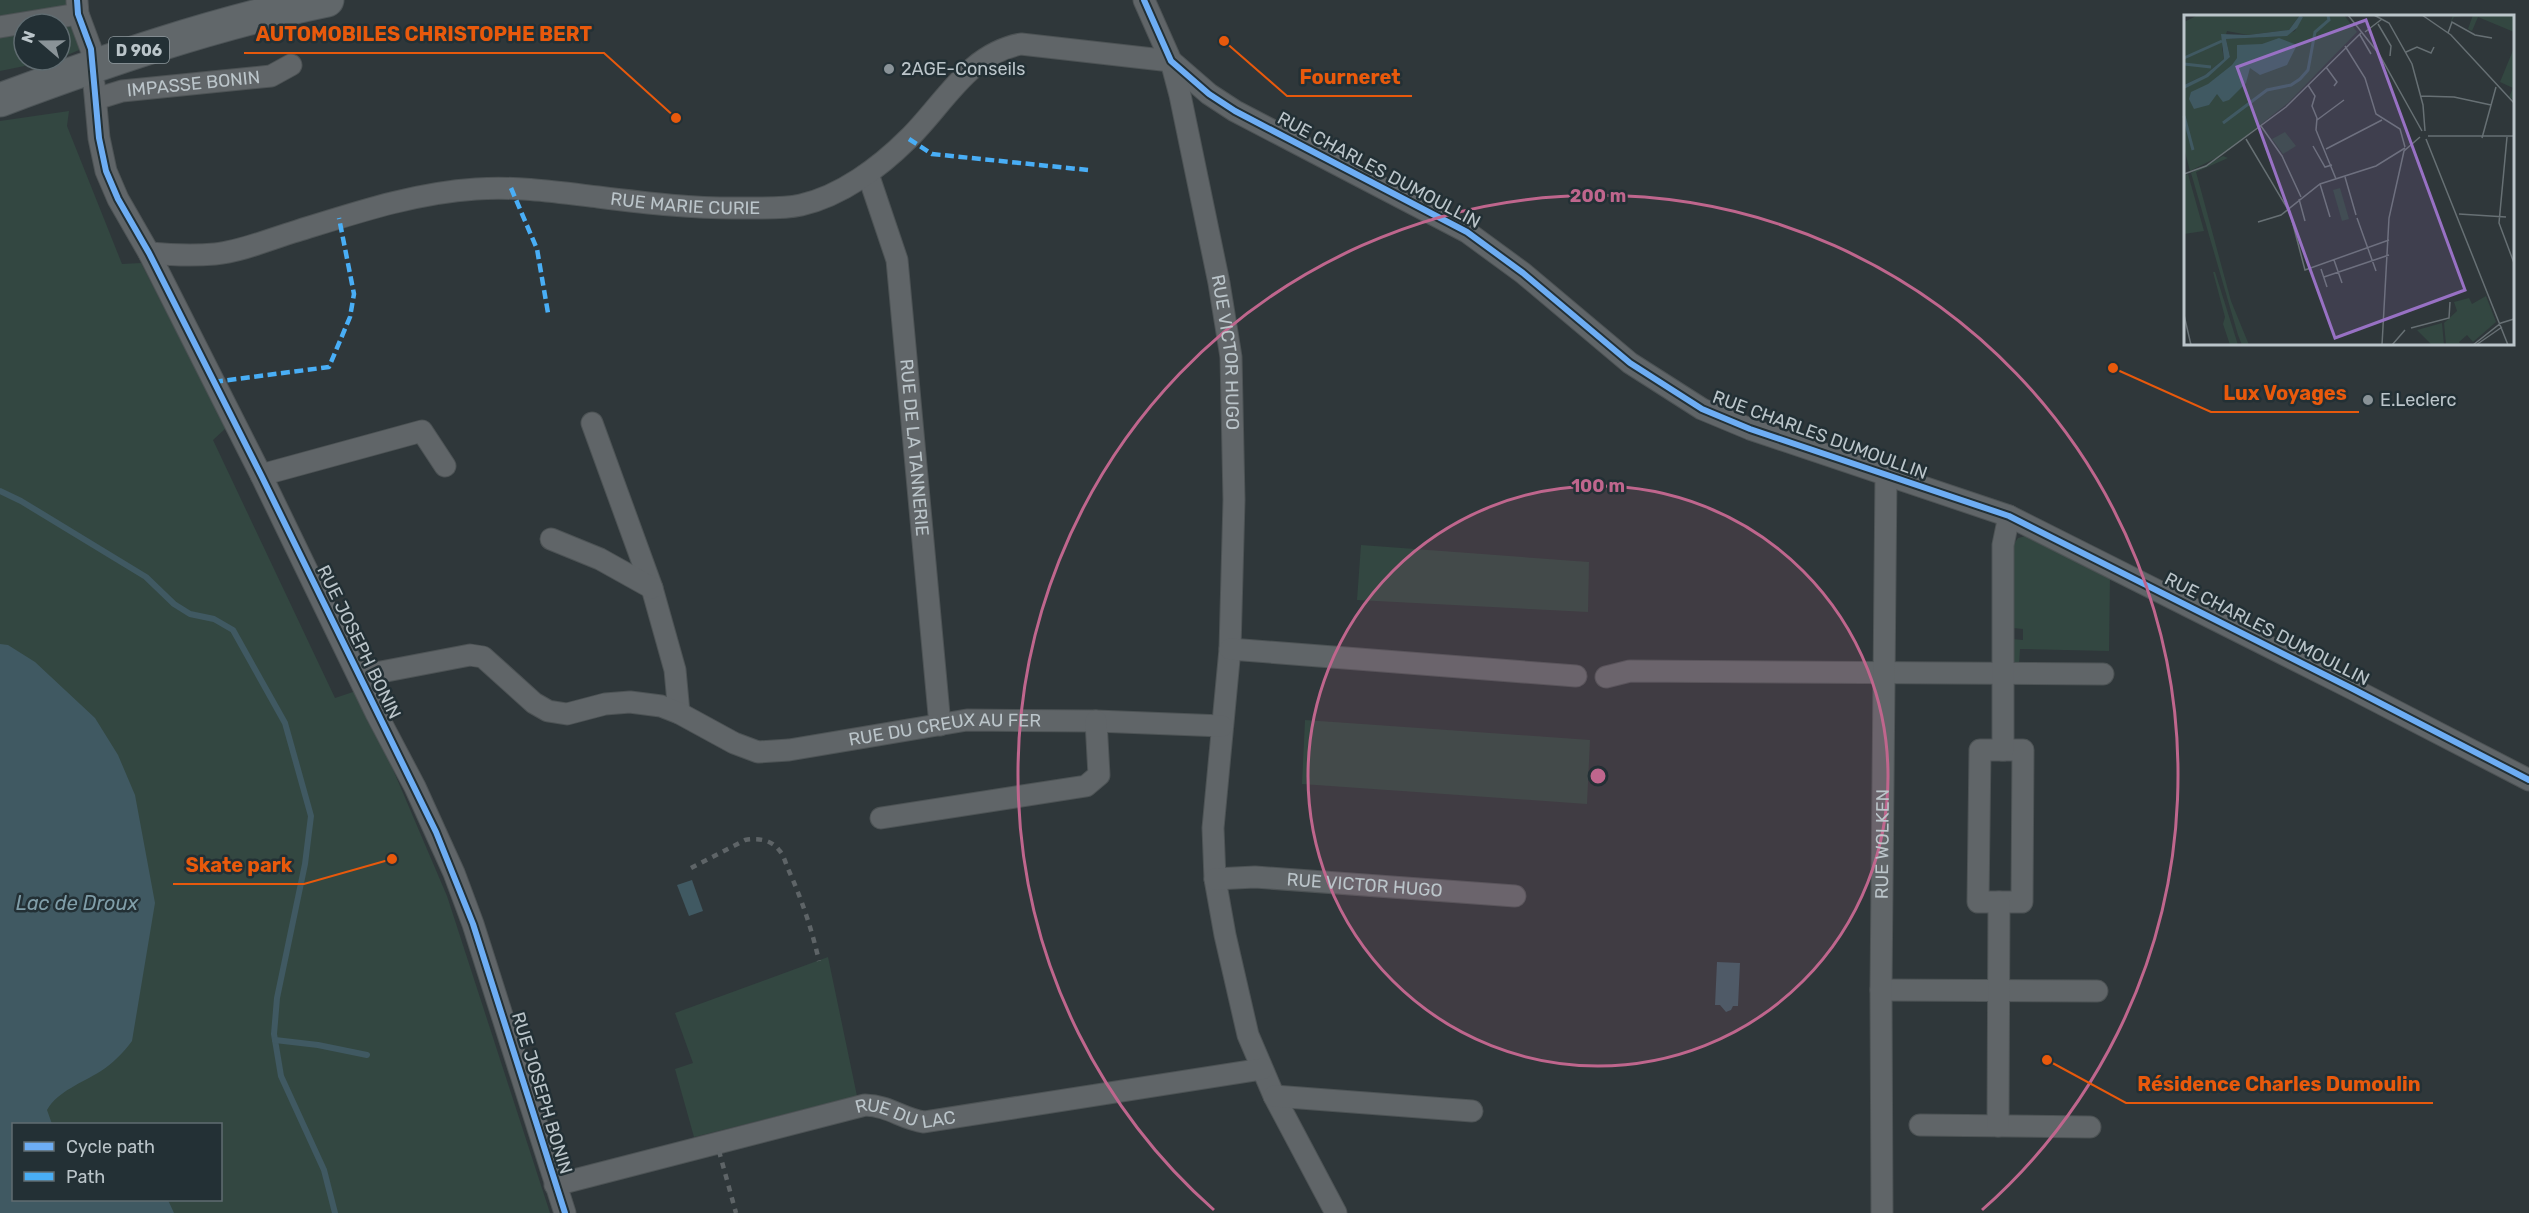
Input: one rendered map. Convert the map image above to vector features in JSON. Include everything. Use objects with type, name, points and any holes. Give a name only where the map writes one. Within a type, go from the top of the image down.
[{"type":"main road","name":"D 906","points":[[0,100],[130,53],[207,30],[327,0]]},
{"type":"street","name":"RUE CHARLES DUMOULLIN","points":[[1144,0],[1171,61],[1220,102],[1467,232],[1523,273],[1630,363],[1702,409],[1750,429],[2009,516],[2353,688],[2529,780]]},
{"type":"street","points":[[0,27],[78,7],[91,49]]},
{"type":"street","name":"RUE MARIE CURIE","points":[[149,253],[188,256],[216,254],[368,209],[444,192],[477,189],[519,188],[654,203],[727,208],[800,205],[827,195],[868,174],[909,139],[966,73],[1004,47],[1021,44],[1171,61]]},
{"type":"street","name":"RUE VICTOR HUGO","points":[[1171,61],[1219,284],[1232,357],[1234,500],[1230,649],[1213,828],[1215,879],[1225,935],[1248,1035],[1274,1096],[1336,1213]]},
{"type":"street","name":"IMPASSE BONIN","points":[[95,91],[122,91],[271,76],[291,65]]},
{"type":"street","name":"RUE JOSEPH BONIN","points":[[95,91],[99,138],[106,171],[118,199],[149,253],[261,475],[454,873],[473,924],[565,1213]]},
{"type":"street","name":"RUE DE LA TANNERIE","points":[[868,174],[897,260],[940,726]]},
{"type":"street","points":[[592,423],[652,588],[675,670],[679,713]]},
{"type":"street","points":[[261,475],[422,431],[445,466]]},
{"type":"street","name":"RUE WOLKEN","points":[[1882,1213],[1881,990],[1886,475]]},
{"type":"street","points":[[2003,750],[2003,545],[2009,516]]},
{"type":"street","points":[[551,539],[600,560],[652,588]]},
{"type":"street","points":[[1230,649],[1576,676]]},
{"type":"street","name":"RUE DU CREUX AU FER","points":[[360,676],[470,655],[483,657],[534,703],[548,711],[567,714],[605,704],[630,702],[661,706],[679,713],[734,743],[758,752],[789,750],[967,720],[1096,721],[1222,726]]},
{"type":"street","points":[[1606,677],[1630,671],[2103,674]]},
{"type":"street","points":[[881,818],[1086,786],[1099,775],[1096,721]]},
{"type":"street","points":[[1980,750],[2003,750],[2023,750],[2022,902],[1978,902],[1980,750]]},
{"type":"street","name":"RUE VICTOR HUGO","points":[[1215,879],[1256,877],[1515,896]]},
{"type":"street","points":[[1998,1126],[2000,902]]},
{"type":"street","points":[[1881,990],[2097,992]]},
{"type":"street","name":"RUE DU LAC","points":[[555,1185],[865,1105],[881,1106],[912,1120],[924,1122],[1262,1069]]},
{"type":"street","points":[[1274,1096],[1472,1111]]},
{"type":"street","points":[[1920,1125],[2090,1127]]},
{"type":"green space","points":[[0,0],[67,0],[67,6],[36,12],[12,12],[12,17],[0,19]]},
{"type":"green space","points":[[72,21],[74,21],[84,48],[72,53]]},
{"type":"green space","points":[[12,32],[12,69],[0,71],[0,34]]},
{"type":"green space","points":[[69,111],[67,126],[122,264],[141,263],[226,428],[213,440],[335,698],[359,690],[447,896],[550,1213],[0,1213],[0,121]]},
{"type":"green space","points":[[2030,535],[2110,575],[2109,651],[2020,649],[2019,664],[2013,662],[2012,639],[2023,640],[2023,629],[2013,628],[2012,547],[2018,538]]},
{"type":"green space","points":[[1361,545],[1589,562],[1588,612],[1357,600]]},
{"type":"green space","points":[[1305,720],[1590,740],[1587,804],[1302,784]]},
{"type":"green space","points":[[828,957],[857,1096],[694,1137],[675,1069],[693,1063],[675,1013]]},
{"type":"water","name":"Lac de Droux","points":[[0,644],[8,645],[35,662],[95,718],[118,755],[135,795],[155,903],[132,1041],[110,1065],[64,1092],[52,1103],[47,1110],[52,1123],[12,1123],[12,1201],[168,1201],[174,1213],[0,1213]]},
{"type":"water","points":[[692,880],[703,911],[689,916],[677,885]]},
{"type":"water","points":[[1717,962],[1740,963],[1738,1006],[1733,1006],[1726,1012],[1720,1005],[1715,1005]]},
{"type":"waterway","points":[[0,491],[21,501],[146,577],[174,604],[190,614],[214,619],[233,630],[285,723],[311,816],[305,864],[277,998],[274,1034],[281,1076],[324,1170],[335,1213]]},
{"type":"waterway","points":[[275,1040],[318,1045],[367,1055]]},
{"type":"railway","points":[[691,868],[745,840],[759,839],[776,846],[798,893],[819,961]]},
{"type":"railway","points":[[719,1151],[736,1213]]},
{"type":"marked path","points":[[909,139],[932,154],[1088,170]]},
{"type":"marked path","points":[[511,188],[537,249],[548,313]]},
{"type":"marked path","points":[[214,382],[329,367],[350,317],[354,294],[339,218]]},
{"type":"cycle path","points":[[77,0],[78,14],[91,49],[99,138],[106,171],[118,199],[149,253],[261,475],[436,832],[473,924],[565,1213]]},
{"type":"cycle path","points":[[1144,0],[1171,61],[1209,94],[1235,111],[1467,232],[1523,273],[1630,363],[1702,409],[1750,429],[2009,516],[2529,780]]},
{"type":"place","name":"Fourneret","points":[[1224,41]]},
{"type":"place","name":"2AGE-Conseils","points":[[889,69]]},
{"type":"place","name":"AUTOMOBILES CHRISTOPHE BERT","points":[[676,118]]},
{"type":"place","name":"Lux Voyages","points":[[2113,368]]},
{"type":"place","name":"E.Leclerc","points":[[2368,400]]},
{"type":"place","name":"Skate park","points":[[392,859]]},
{"type":"place","name":"Résidence Charles Dumoulin","points":[[2047,1060]]}]
